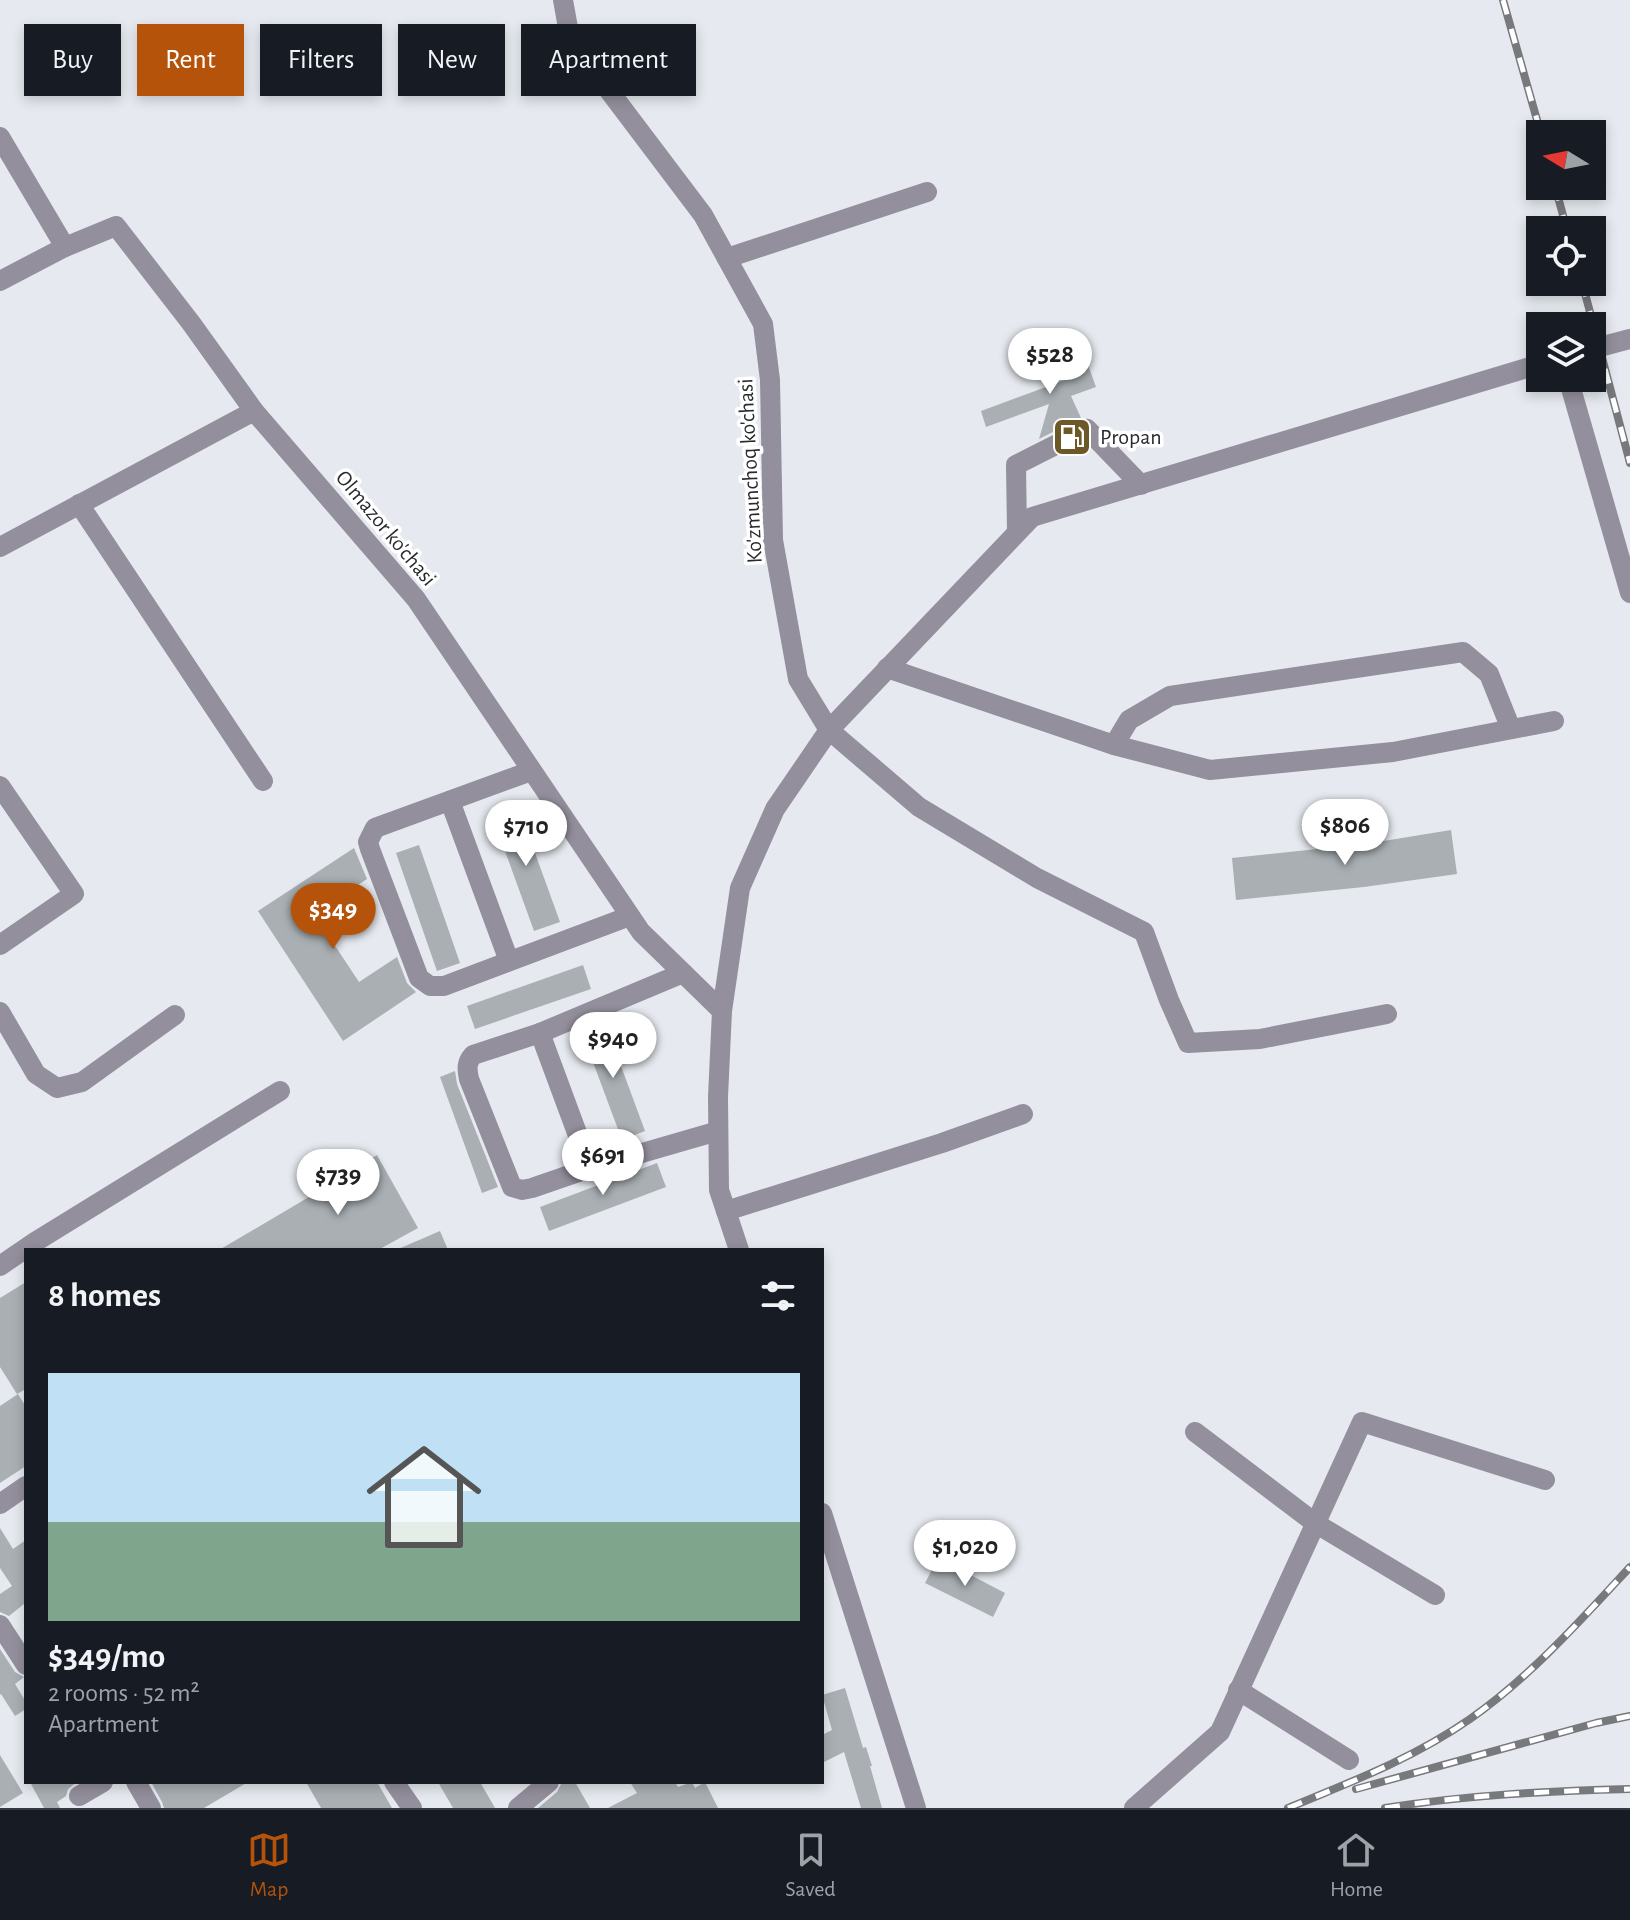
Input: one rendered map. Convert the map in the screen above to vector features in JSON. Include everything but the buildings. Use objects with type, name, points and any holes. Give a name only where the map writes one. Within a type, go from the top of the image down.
[{"type":"street","name":"Ko'zmunchoq ko'chasi","points":[[563,0],[570,39],[703,215],[763,324],[770,380],[773,540],[798,679],[829,730],[919,807],[1037,878],[1144,932],[1188,1043],[1260,1039],[1387,1014]]},
{"type":"street","points":[[0,137],[65,247],[0,281]]},
{"type":"street","points":[[727,258],[927,192]]},
{"type":"street","name":"Olmazor ko'chasi","points":[[65,247],[116,226],[254,411],[416,599],[641,932],[722,1011]]},
{"type":"street","points":[[1606,345],[1630,339]]},
{"type":"street","points":[[738,1248],[719,1190],[718,1097],[722,1011],[740,888],[775,809],[829,730],[1032,517],[1526,368]]},
{"type":"street","points":[[1572,392],[1630,593]]},
{"type":"street","points":[[0,547],[254,411]]},
{"type":"street","points":[[1017,532],[1016,465],[1087,429],[1141,485]]},
{"type":"street","points":[[79,504],[263,781]]},
{"type":"street","points":[[1114,745],[1129,720],[1170,696],[1463,652],[1489,674],[1511,729]]},
{"type":"street","points":[[887,668],[1114,745],[1210,770],[1393,752],[1554,721]]},
{"type":"street","points":[[531,771],[375,828],[368,842],[370,849],[419,978],[430,986],[444,986],[630,916]]},
{"type":"street","points":[[0,786],[74,894],[0,945]]},
{"type":"street","points":[[450,801],[509,961]]},
{"type":"street","points":[[683,973],[540,1033],[473,1055],[468,1060],[469,1079],[512,1187],[517,1190],[718,1131]]},
{"type":"street","points":[[0,1012],[36,1074],[57,1088],[82,1082],[175,1015]]},
{"type":"street","points":[[540,1033],[590,1168]]},
{"type":"street","points":[[26,1248],[280,1091]]},
{"type":"street","points":[[726,1211],[942,1143],[1023,1114]]},
{"type":"street","points":[[0,1266],[24,1250]]},
{"type":"street","points":[[1134,1808],[1220,1732],[1362,1422],[1545,1480]]},
{"type":"street","points":[[1195,1432],[1315,1523],[1435,1595]]},
{"type":"street","points":[[0,1504],[24,1487]]},
{"type":"street","points":[[824,1519],[916,1808]]},
{"type":"street","points":[[0,1625],[24,1662]]},
{"type":"street","points":[[1238,1690],[1349,1760]]},
{"type":"street","points":[[79,1796],[100,1784]]},
{"type":"street","points":[[137,1784],[151,1808]]},
{"type":"street","points":[[395,1784],[412,1808]]},
{"type":"street","points":[[518,1808],[547,1784]]},
{"type":"railway","points":[[1503,0],[1537,120]]},
{"type":"railway","points":[[1559,200],[1563,216]]},
{"type":"railway","points":[[1586,296],[1630,463]]},
{"type":"railway","points":[[1288,1808],[1404,1757],[1470,1719],[1534,1667],[1630,1567]]},
{"type":"railway","points":[[1356,1789],[1630,1716]]},
{"type":"railway","points":[[1385,1808],[1507,1794],[1630,1789]]},
{"type":"place","name":"Propan","points":[[1072,437]]}]
